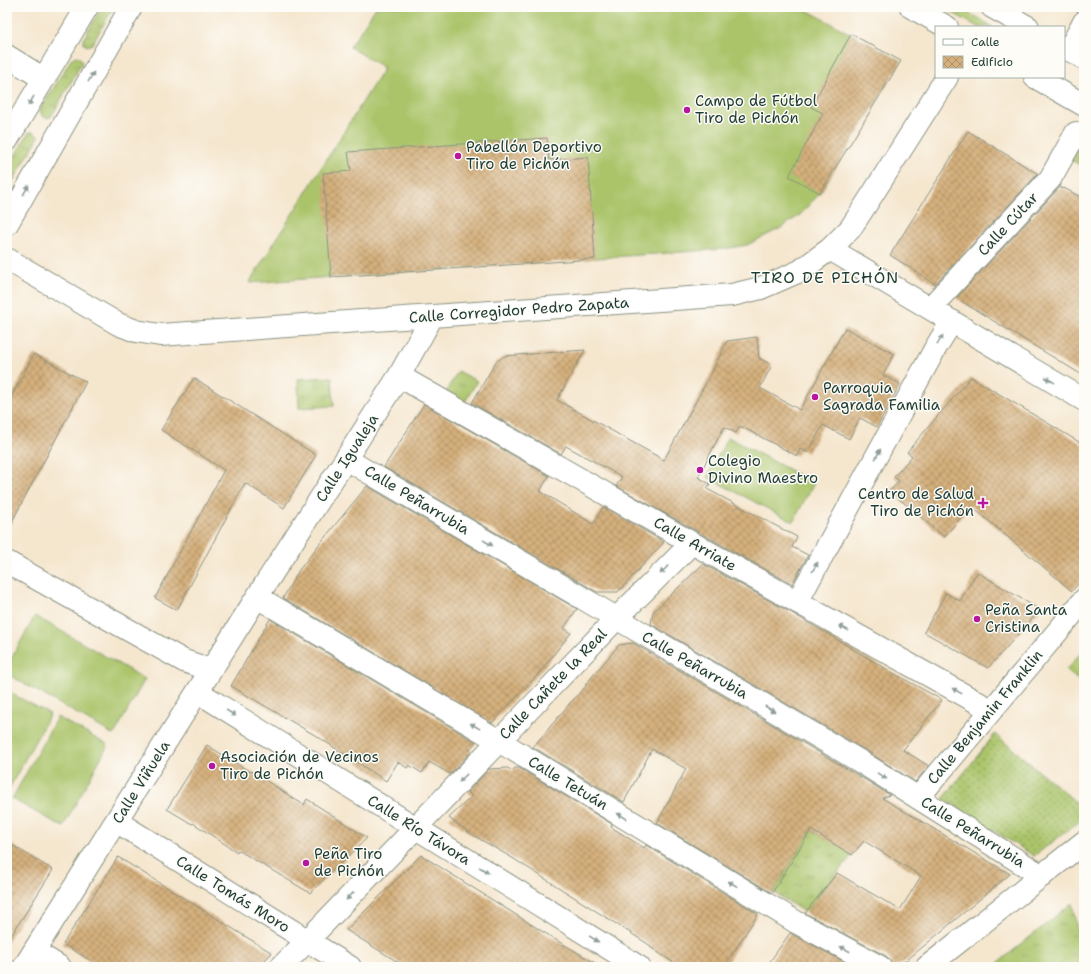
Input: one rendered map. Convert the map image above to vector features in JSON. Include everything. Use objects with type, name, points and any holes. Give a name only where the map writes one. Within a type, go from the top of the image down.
[{"type":"street","points":[[7,140],[87,7]]},
{"type":"street","points":[[7,224],[131,7]]},
{"type":"street","points":[[911,7],[945,26]]},
{"type":"street","points":[[992,7],[1026,26]]},
{"type":"street","points":[[1072,52],[1084,22]]},
{"type":"street","points":[[7,56],[44,79]]},
{"type":"street","name":"Calle Corregidor Pedro Zapata","points":[[7,259],[118,324],[136,331],[160,335],[357,320],[432,317],[732,295],[761,288],[800,271],[830,249],[850,229],[946,78]]},
{"type":"street","points":[[1037,78],[1084,105]]},
{"type":"street","name":"Calle Cútar","points":[[930,308],[1050,178],[1076,133]]},
{"type":"street","points":[[830,249],[1084,400]]},
{"type":"street","name":"Calle Igualeja","points":[[257,597],[399,376],[432,317]]},
{"type":"street","points":[[796,602],[936,347],[952,321]]},
{"type":"street","name":"Calle Arriate","points":[[399,376],[796,602],[991,710]]},
{"type":"street","name":"Calle Peñarrubia","points":[[346,459],[861,762],[1042,876]]},
{"type":"street","name":"Calle Cañete la Real","points":[[281,967],[616,619],[692,543]]},
{"type":"street","points":[[7,562],[184,661],[211,670]]},
{"type":"street","name":"Calle Viñuela","points":[[29,959],[257,597]]},
{"type":"street","name":"Calle Tetuán","points":[[257,597],[499,741],[796,922],[880,967]]},
{"type":"street","name":"Calle Benjamin Franklin","points":[[918,798],[1084,600]]},
{"type":"street","name":"Calle Río Távora","points":[[198,692],[639,967]]},
{"type":"street","name":"Calle Tomás Moro","points":[[116,821],[350,967]]},
{"type":"street","points":[[927,967],[1084,842]]},
{"type":"street","points":[[29,959],[60,967]]},
{"type":"green space","points":[[102,7],[114,7],[92,44],[87,46],[84,44],[83,39]]},
{"type":"green space","points":[[376,7],[801,7],[901,61],[820,193],[800,215],[781,228],[747,245],[724,249],[249,283],[384,68],[350,47]]},
{"type":"green space","points":[[942,7],[958,7],[991,26],[976,26]]},
{"type":"green space","points":[[76,56],[81,59],[82,63],[51,117],[47,118],[42,116],[40,110],[72,58]]},
{"type":"green space","points":[[29,132],[33,132],[39,137],[11,184],[7,182],[7,169]]},
{"type":"green space","points":[[1081,142],[1084,143],[1084,167],[1071,160]]},
{"type":"green space","points":[[458,371],[477,381],[465,402],[446,392]]},
{"type":"green space","points":[[332,377],[334,406],[299,408],[298,379]]},
{"type":"green space","points":[[728,437],[814,483],[793,522],[707,477]]},
{"type":"green space","points":[[35,616],[145,679],[114,735],[7,674],[7,666]]},
{"type":"green space","points":[[1084,649],[1084,685],[1066,670]]},
{"type":"green space","points":[[7,691],[50,714],[7,792]]},
{"type":"green space","points":[[57,717],[108,745],[63,827],[12,799]]},
{"type":"green space","points":[[995,734],[1084,809],[1084,818],[1034,856],[943,799]]},
{"type":"green space","points":[[811,830],[853,854],[804,912],[773,892]]},
{"type":"green space","points":[[1072,903],[1084,967],[993,967]]},
{"type":"building","points":[[851,34],[901,61],[820,193],[789,176],[823,113],[811,107]]},
{"type":"building","points":[[968,131],[1038,174],[935,284],[890,255]]},
{"type":"building","points":[[547,138],[549,160],[588,157],[595,259],[331,277],[323,173],[351,171],[348,152]]},
{"type":"building","points":[[1060,187],[1084,199],[1084,376],[956,298]]},
{"type":"building","points":[[845,328],[894,354],[883,375],[900,384],[877,427],[860,418],[849,439],[823,425],[808,453],[800,449],[797,456],[740,426],[736,433],[724,427],[698,477],[710,484],[707,489],[797,537],[792,547],[808,555],[792,584],[616,486],[622,477],[566,446],[561,454],[472,403],[495,363],[504,356],[585,350],[557,400],[664,460],[727,341],[757,337],[759,358],[772,365],[760,388],[800,410]]},
{"type":"building","points":[[34,354],[86,382],[7,531],[7,405]]},
{"type":"building","name":"Centro de Salud Tiro de Pichón","points":[[971,377],[1084,445],[1084,577],[1072,591],[971,506],[944,537],[890,491],[899,481],[894,477],[912,456],[907,452]]},
{"type":"building","points":[[194,378],[316,455],[284,508],[245,483],[177,610],[155,598],[224,470],[161,430]]},
{"type":"building","points":[[424,404],[549,476],[540,491],[593,524],[603,507],[664,542],[618,592],[597,592],[384,467]]},
{"type":"building","points":[[367,486],[577,609],[564,628],[571,633],[534,679],[492,723],[283,598],[299,570]]},
{"type":"building","points":[[703,564],[792,613],[942,700],[903,750],[929,766],[915,782],[867,751],[651,624],[653,612]]},
{"type":"building","points":[[977,572],[1040,610],[988,668],[924,632],[946,593],[960,601]]},
{"type":"building","points":[[270,619],[476,742],[469,750],[472,751],[450,774],[429,762],[422,773],[409,765],[407,768],[398,762],[386,781],[318,737],[231,686]]},
{"type":"building","points":[[633,643],[890,795],[882,798],[1010,874],[907,960],[895,967],[892,967],[891,961],[886,956],[805,913],[837,873],[900,910],[921,876],[864,841],[852,855],[811,830],[772,893],[657,823],[686,769],[652,749],[624,802],[533,747],[587,685],[585,685],[619,645]]},
{"type":"building","points":[[207,745],[304,805],[307,799],[367,838],[310,893],[238,850],[237,852],[193,823],[192,824],[167,809]]},
{"type":"building","points":[[508,768],[512,771],[515,768],[519,768],[612,824],[611,827],[644,848],[646,845],[758,914],[724,967],[680,967],[650,947],[651,946],[514,859],[471,834],[449,818],[472,796],[468,792],[489,769]]},
{"type":"building","points":[[7,842],[53,870],[7,942]]},
{"type":"building","points":[[421,855],[556,940],[602,967],[406,967],[346,930]]},
{"type":"building","points":[[118,857],[272,953],[258,967],[101,967],[63,944]]},
{"type":"building","points":[[790,933],[854,967],[766,967]]},
{"type":"place","name":"Campo de Fútbol Tiro de Pichón","points":[[687,110]]},
{"type":"place","name":"Pabellón Deportivo Tiro de Pichón","points":[[458,156]]},
{"type":"place","name":"Parroquia Sagrada Familia","points":[[815,397]]},
{"type":"place","name":"Colegio Divino Maestro","points":[[700,470]]},
{"type":"place","name":"Centro de Salud Tiro de Pichón","points":[[983,503]]},
{"type":"place","name":"Peña Santa Cristina","points":[[977,619]]},
{"type":"place","name":"Asociación de Vecinos Tiro de Pichón","points":[[212,766]]},
{"type":"place","name":"Peña Tiro de Pichón","points":[[306,863]]},
{"type":"district","name":"TIRO DE PICHÓN","points":[[825,277]]}]
